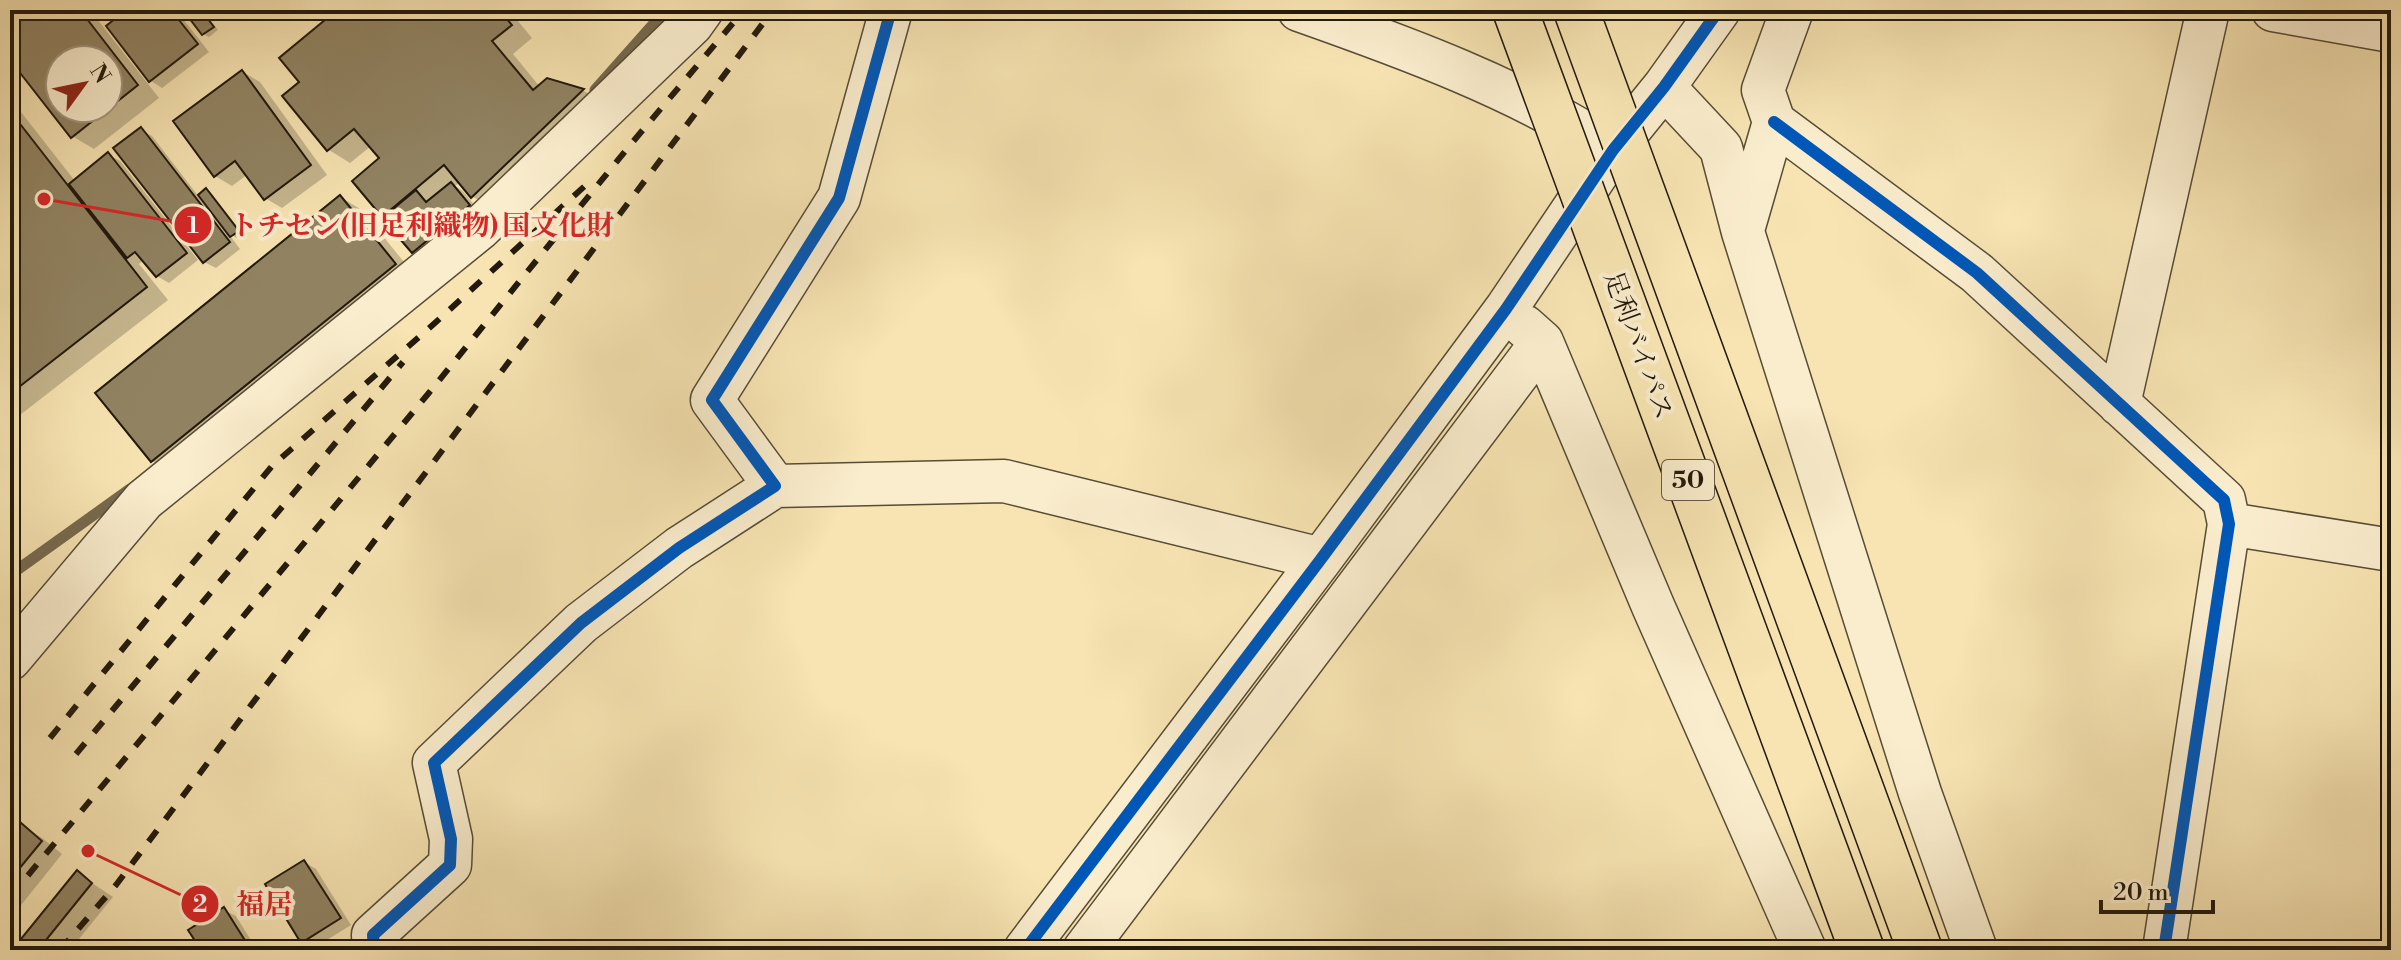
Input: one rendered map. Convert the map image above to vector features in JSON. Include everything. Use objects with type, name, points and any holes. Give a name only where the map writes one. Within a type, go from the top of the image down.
[{"type":"highway","name":"足利バイパス","points":[[1515,10],[1862,950]]},
{"type":"highway","name":"50","points":[[1576,10],[1920,950]]},
{"type":"street","points":[[10,659],[144,500],[479,229],[692,24],[702,10]]},
{"type":"street","points":[[775,486],[712,400],[839,198],[891,10]]},
{"type":"street","points":[[1299,10],[1427,55],[1570,123],[1613,150]]},
{"type":"street","points":[[1025,950],[1506,309],[1613,150],[1664,87],[1719,10]]},
{"type":"street","points":[[1792,10],[1763,90],[1774,122],[1977,273],[2224,500],[2229,524],[2164,950]]},
{"type":"street","points":[[2119,404],[2208,10]]},
{"type":"street","points":[[2273,10],[2391,31]]},
{"type":"street","points":[[1664,87],[1721,148],[1743,232],[1920,793],[1976,950]]},
{"type":"street","points":[[1743,232],[1774,122]]},
{"type":"street","points":[[1506,309],[1542,342],[1653,606],[1805,950]]},
{"type":"street","points":[[1084,950],[1542,342]]},
{"type":"street","points":[[374,950],[373,935],[450,865],[451,839],[434,763],[581,623],[679,548],[775,486],[1004,481],[1321,559]]},
{"type":"street","points":[[2229,524],[2391,550]]},
{"type":"building","points":[[10,10],[80,10],[106,44],[44,44],[44,103],[10,60]]},
{"type":"building","points":[[126,10],[171,10],[198,44],[149,82],[124,49],[124,44],[120,44],[106,26]]},
{"type":"building","points":[[183,10],[201,10],[214,27],[202,35]]},
{"type":"building","points":[[337,10],[499,10],[512,25],[492,41],[533,90],[547,78],[584,89],[471,198],[444,165],[382,217],[352,181],[379,158],[354,129],[327,151],[282,96],[299,82],[279,58]]},
{"type":"building","points":[[124,67],[138,85],[124,96]]},
{"type":"building","points":[[242,70],[311,165],[264,200],[235,161],[214,177],[173,121]]},
{"type":"building","points":[[10,111],[147,287],[10,394]]},
{"type":"building","points":[[60,124],[89,124],[71,138]]},
{"type":"building","points":[[141,127],[230,242],[203,263],[113,148]]},
{"type":"building","points":[[108,152],[187,253],[156,277],[135,252],[127,258],[69,184]]},
{"type":"building","points":[[451,182],[470,205],[412,253],[382,218],[416,190],[426,202]]},
{"type":"building","points":[[206,188],[239,231],[230,237],[198,195]]},
{"type":"building","points":[[340,195],[396,264],[151,462],[95,393]]},
{"type":"building","points":[[20,822],[42,841],[10,880],[10,834]]},
{"type":"building","points":[[304,860],[341,918],[301,943],[265,884]]},
{"type":"building","points":[[77,870],[92,883],[38,950],[12,950]]},
{"type":"building","points":[[224,907],[251,950],[201,950],[188,930]]},
{"type":"waterway","points":[[595,90],[666,10]]},
{"type":"waterway","points":[[10,575],[130,489]]},
{"type":"railway","points":[[10,897],[744,10]]},
{"type":"railway","points":[[60,950],[116,885],[773,10]]},
{"type":"railway","points":[[50,738],[272,466],[587,184]]},
{"type":"railway","points":[[76,754],[403,362]]},
{"type":"cycle path","points":[[374,950],[373,935],[450,865],[451,839],[434,763],[581,623],[679,548],[775,486],[712,400],[839,198],[891,10]]},
{"type":"cycle path","points":[[1025,950],[1506,309],[1613,150],[1664,87],[1719,10]]},
{"type":"cycle path","points":[[1774,122],[1977,273],[2224,500],[2229,524],[2164,950]]},
{"type":"place","name":"トチセン(旧足利織物) 国文化財","points":[[44,199]]},
{"type":"place","name":"福居","points":[[88,851]]}]
